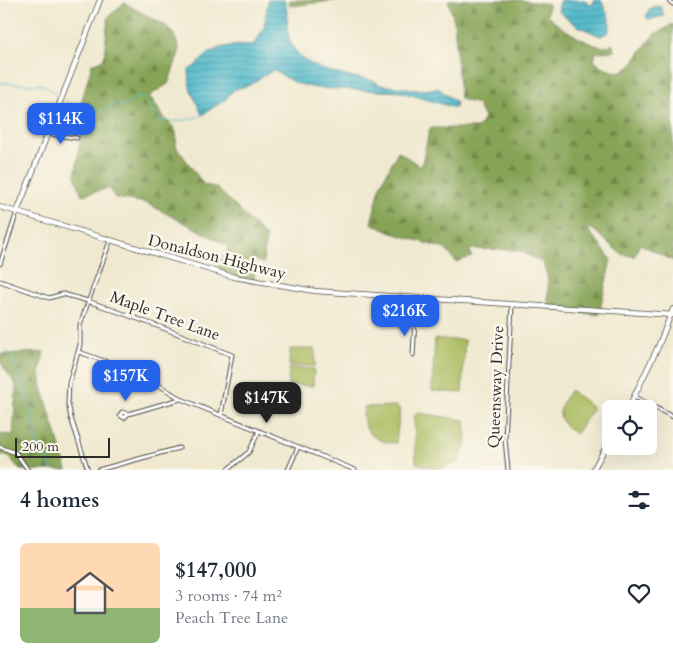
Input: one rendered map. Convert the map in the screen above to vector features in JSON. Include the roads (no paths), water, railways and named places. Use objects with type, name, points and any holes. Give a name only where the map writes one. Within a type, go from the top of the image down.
[{"type":"main road","points":[[17,212],[100,0]]},
{"type":"main road","name":"Donaldson Highway","points":[[0,207],[225,275],[274,286],[315,291],[672,315]]},
{"type":"main road","points":[[633,400],[673,309]]},
{"type":"main road","points":[[593,470],[602,454]]},
{"type":"street","points":[[668,0],[673,4]]},
{"type":"street","points":[[48,134],[77,138]]},
{"type":"street","points":[[0,264],[17,212]]},
{"type":"street","points":[[88,470],[68,403],[69,383],[79,352],[80,326],[110,241]]},
{"type":"street","points":[[0,281],[49,298],[63,294],[88,301]]},
{"type":"street","name":"Maple Tree Lane","points":[[88,301],[232,355],[221,416]]},
{"type":"street","name":"Queensway Drive","points":[[508,470],[506,431],[512,305]]},
{"type":"street","points":[[413,354],[415,320]]},
{"type":"street","points":[[79,352],[141,374],[181,399],[344,468],[355,470]]},
{"type":"street","points":[[635,397],[673,417]]},
{"type":"street","points":[[128,414],[181,399]]},
{"type":"street","points":[[227,470],[249,452],[259,431]]},
{"type":"street","points":[[0,447],[16,453],[28,470]]},
{"type":"street","points":[[288,470],[298,447]]},
{"type":"street","points":[[98,470],[180,448]]},
{"type":"water","points":[[268,0],[284,0],[287,10],[289,38],[294,49],[313,65],[338,74],[375,81],[380,85],[422,90],[438,88],[456,102],[455,108],[401,92],[315,88],[295,83],[273,70],[250,85],[233,90],[226,99],[202,115],[190,88],[189,70],[216,49],[227,46],[254,44],[264,28]]},
{"type":"water","points":[[560,0],[585,0],[589,5],[593,4],[594,0],[601,0],[607,12],[610,25],[608,33],[600,36],[576,25],[558,11]]},
{"type":"water","points":[[655,6],[661,7],[664,16],[649,20],[646,17],[649,9]]},
{"type":"waterway","points":[[0,83],[44,85],[60,97]]},
{"type":"waterway","points":[[64,99],[84,114],[98,113],[110,106],[126,105],[135,98],[144,97],[156,119],[179,121],[202,115]]},
{"type":"waterway","points":[[6,349],[18,371],[30,407],[38,445],[43,448],[51,470]]}]
